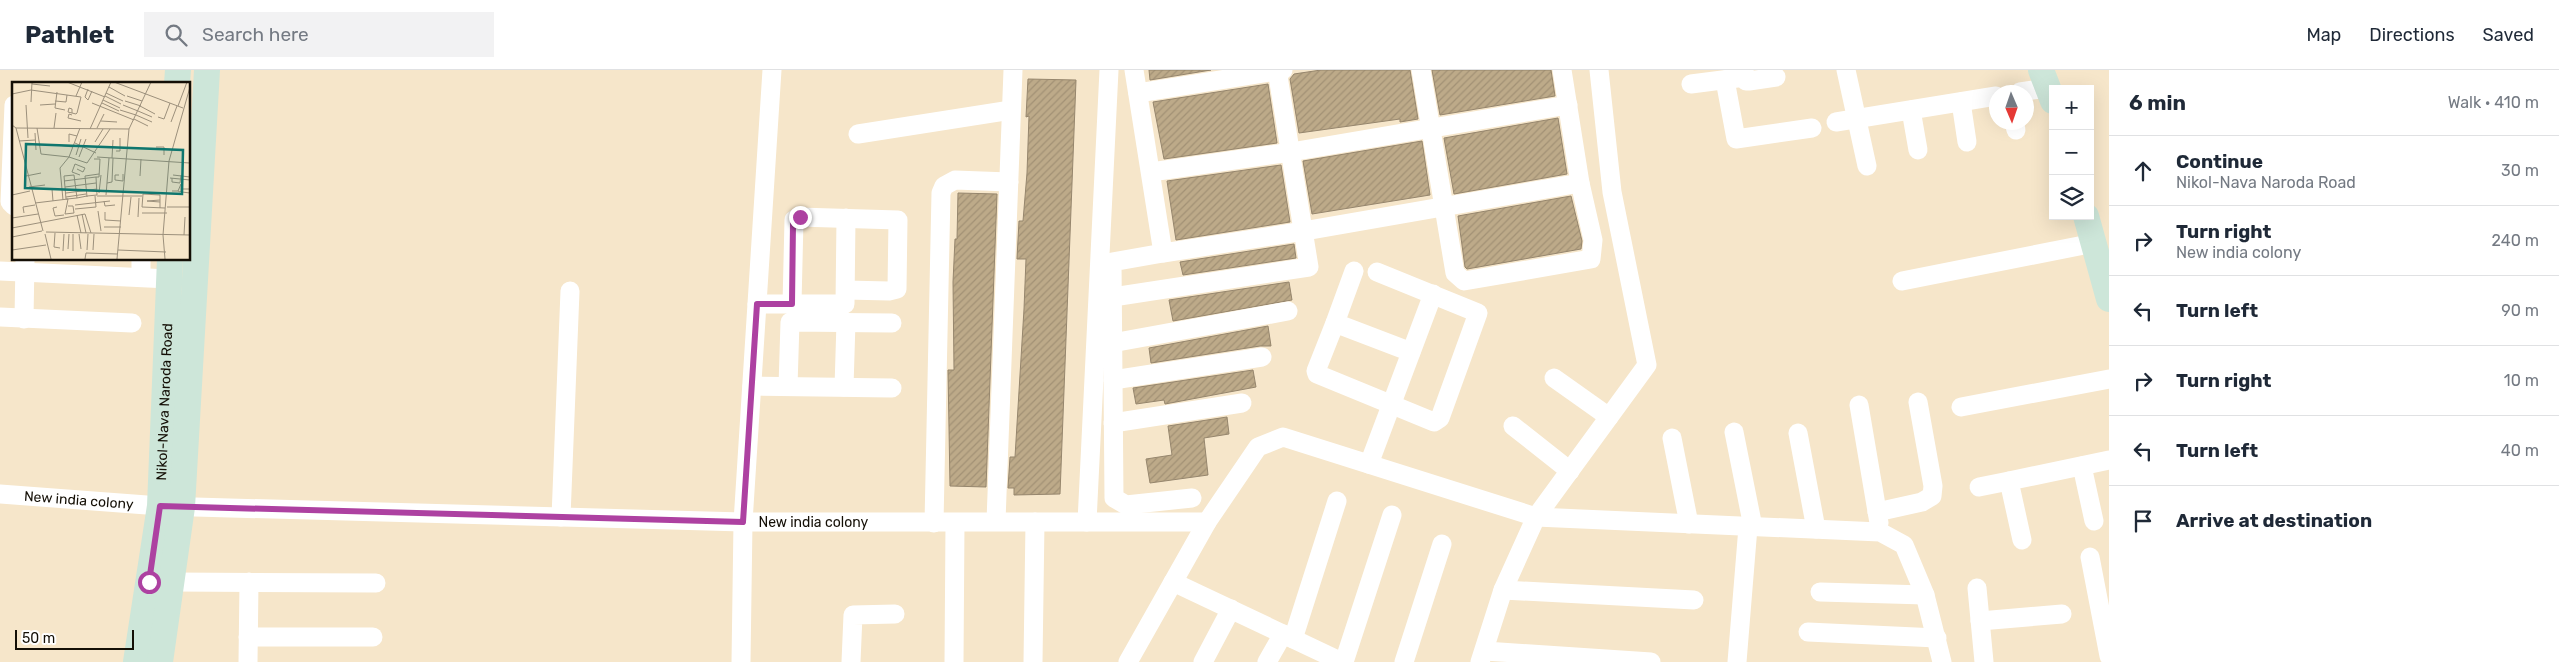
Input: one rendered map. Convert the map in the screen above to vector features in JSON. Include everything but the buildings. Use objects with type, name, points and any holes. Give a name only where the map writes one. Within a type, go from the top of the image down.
[{"type":"street","points":[[160,662],[172,582],[171,506],[207,70]]},
{"type":"street","points":[[741,662],[743,522],[772,70]]},
{"type":"street","points":[[996,521],[1013,70]]},
{"type":"street","points":[[1087,522],[1109,70]]},
{"type":"street","points":[[1134,70],[1163,253]]},
{"type":"street","points":[[1113,297],[1309,267],[1279,70],[1138,93]]},
{"type":"street","points":[[1421,70],[1455,273],[1464,282],[1591,259],[1593,240],[1580,183],[1562,70]]},
{"type":"street","points":[[1599,70],[1612,192],[1647,365],[1536,517],[1503,590],[1483,656],[1651,662]]},
{"type":"street","points":[[1846,70],[1867,166]]},
{"type":"street","points":[[1691,84],[1726,80],[1744,74],[1746,81],[1776,78]]},
{"type":"street","points":[[1726,80],[1736,139],[1812,128]]},
{"type":"street","points":[[2034,89],[2047,87]]},
{"type":"street","points":[[1836,122],[1989,97]]},
{"type":"street","points":[[1961,102],[1967,142]]},
{"type":"street","points":[[1150,172],[1291,152],[1568,105]]},
{"type":"street","points":[[858,134],[1011,110]]},
{"type":"street","points":[[1910,110],[1918,150]]},
{"type":"street","points":[[12,154],[10,202],[12,204]]},
{"type":"street","points":[[934,523],[941,193],[944,186],[955,180],[1009,182]]},
{"type":"street","points":[[1192,498],[1126,505],[1114,498],[1112,262],[1580,183]]},
{"type":"street","points":[[792,304],[794,220],[800,217],[894,218],[899,224],[897,288],[889,291],[846,290]]},
{"type":"street","points":[[757,304],[842,304],[846,302],[846,218]]},
{"type":"street","points":[[2087,220],[2108,291]]},
{"type":"street","points":[[1902,282],[2094,243]]},
{"type":"street","points":[[24,318],[25,265]]},
{"type":"street","points":[[0,271],[25,265],[170,269]]},
{"type":"street","name":"Nikol-Nava Naroda Road","points":[[136,662],[171,506],[170,269]]},
{"type":"street","points":[[1354,271],[1316,367],[1317,374],[1434,422],[1438,421],[1478,313],[1377,272]]},
{"type":"street","points":[[561,517],[570,291]]},
{"type":"street","points":[[1369,464],[1433,294]]},
{"type":"street","points":[[1112,343],[1288,311]]},
{"type":"street","points":[[0,317],[132,323]]},
{"type":"street","points":[[788,386],[790,322],[892,323]]},
{"type":"street","points":[[844,387],[846,322]]},
{"type":"street","points":[[1335,323],[1411,352]]},
{"type":"street","points":[[1113,380],[1262,357]]},
{"type":"street","points":[[1554,378],[1609,417]]},
{"type":"street","points":[[1962,407],[2109,378]]},
{"type":"street","points":[[752,386],[892,388]]},
{"type":"street","points":[[1877,512],[1922,502],[1932,496],[1934,486],[1918,402]]},
{"type":"street","points":[[1113,423],[1242,403]]},
{"type":"street","points":[[1858,405],[1880,532]]},
{"type":"street","points":[[1513,426],[1570,470]]},
{"type":"street","points":[[1734,432],[1751,527],[1737,662]]},
{"type":"street","points":[[1798,433],[1816,529]]},
{"type":"street","points":[[1128,662],[1207,522],[1258,447],[1283,437],[1536,517],[1880,532],[1904,545],[1924,595],[1942,662]]},
{"type":"street","points":[[1672,438],[1689,524]]},
{"type":"street","points":[[1979,487],[2109,460]]},
{"type":"street","points":[[2082,466],[2094,521]]},
{"type":"street","points":[[2009,481],[2022,540]]},
{"type":"street","name":"New india colony","points":[[0,494],[171,506],[743,522],[1207,522]]},
{"type":"street","points":[[1267,662],[1288,636],[1338,501]]},
{"type":"street","points":[[1173,582],[1343,662],[1392,515]]},
{"type":"street","points":[[1033,662],[1035,522]]},
{"type":"street","points":[[954,662],[955,523]]},
{"type":"street","points":[[1404,662],[1442,544]]},
{"type":"street","points":[[2090,557],[2109,656]]},
{"type":"street","points":[[172,582],[376,583]]},
{"type":"street","points":[[248,662],[249,582]]},
{"type":"street","points":[[1977,588],[1984,662]]},
{"type":"street","points":[[1503,590],[1694,600]]},
{"type":"street","points":[[1820,592],[1924,595]]},
{"type":"street","points":[[1203,662],[1231,609]]},
{"type":"street","points":[[851,662],[853,615],[895,614]]},
{"type":"street","points":[[1980,621],[2062,614]]},
{"type":"street","points":[[1808,632],[1937,638]]},
{"type":"street","points":[[248,637],[373,637]]},
{"type":"route","points":[[149,582],[160,506],[743,522],[757,304],[792,304],[793,223],[796,218],[800,217]]}]
